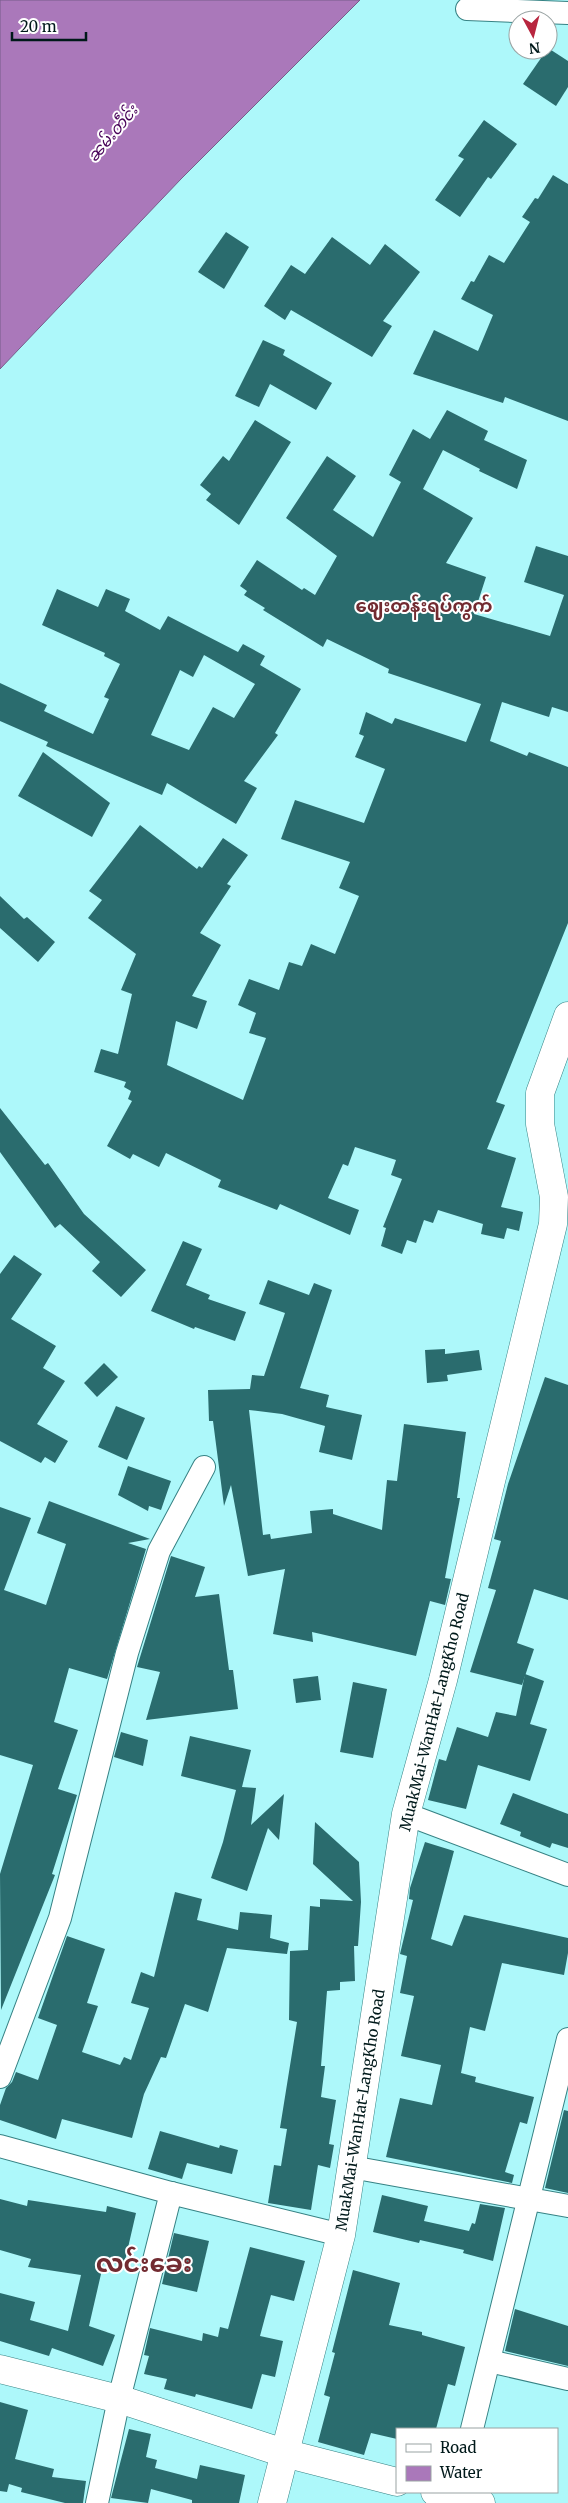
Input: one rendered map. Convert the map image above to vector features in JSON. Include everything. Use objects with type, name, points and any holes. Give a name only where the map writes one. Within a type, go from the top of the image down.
[{"type":"main road","name":"MuakMai-WanHat-LangKho Road","points":[[272,2503],[341,2236],[406,1814],[443,1680],[553,1224],[554,1197],[540,1124],[540,1093],[568,1016]]},
{"type":"main road","points":[[0,2369],[119,2399],[284,2452],[396,2482]]},
{"type":"street","points":[[467,9],[568,13]]},
{"type":"street","points":[[0,2077],[60,1918],[127,1654],[159,1551],[204,1467]]},
{"type":"street","points":[[406,1814],[568,1875]]},
{"type":"street","points":[[472,2428],[568,2039]]},
{"type":"street","points":[[0,2146],[171,2193],[341,2236]]},
{"type":"street","points":[[351,2167],[568,2206]]},
{"type":"street","points":[[98,2503],[119,2399],[171,2193]]},
{"type":"street","points":[[489,2361],[568,2379]]},
{"type":"water","name":"ၼမ်ႉတဵင်း","points":[[0,0],[360,0],[181,179],[0,369]]},
{"type":"building","points":[[558,54],[568,61],[568,87],[556,106],[523,84],[540,60],[558,60]]},
{"type":"building","points":[[484,120],[517,144],[491,179],[488,177],[460,217],[435,200],[464,159],[458,156]]},
{"type":"building","points":[[553,175],[568,184],[568,421],[505,397],[503,403],[413,374],[434,330],[478,351],[493,315],[461,299],[471,281],[474,282],[489,255],[504,263],[530,222],[522,217],[535,198],[538,199]]},
{"type":"building","points":[[226,232],[249,247],[224,289],[198,272]]},
{"type":"building","points":[[332,237],[370,265],[385,244],[420,272],[383,321],[392,326],[372,357],[291,310],[285,320],[264,306],[291,265],[305,274]]},
{"type":"building","points":[[263,340],[285,350],[283,355],[332,383],[316,410],[270,384],[259,407],[235,396]]},
{"type":"building","points":[[447,410],[488,431],[484,440],[527,460],[517,489],[479,471],[480,469],[443,450],[423,489],[473,518],[446,563],[486,577],[474,614],[550,636],[564,595],[524,582],[536,546],[568,556],[568,712],[552,707],[549,717],[502,702],[490,741],[527,756],[529,752],[568,767],[568,923],[496,1102],[505,1105],[487,1149],[516,1158],[501,1207],[523,1212],[519,1231],[507,1228],[504,1239],[481,1234],[483,1224],[438,1210],[433,1223],[424,1220],[416,1243],[407,1240],[402,1254],[381,1246],[386,1228],[383,1227],[402,1179],[391,1175],[396,1160],[355,1147],[348,1166],[343,1164],[328,1198],[359,1210],[350,1235],[280,1204],[277,1210],[218,1187],[221,1180],[166,1153],[159,1167],[133,1154],[130,1159],[107,1146],[132,1101],[128,1099],[131,1091],[124,1087],[126,1082],[94,1072],[101,1049],[118,1054],[132,994],[121,990],[136,954],[88,918],[102,900],[89,891],[140,825],[197,869],[199,866],[202,868],[223,838],[248,855],[227,884],[231,886],[200,933],[221,945],[192,996],[207,1001],[197,1029],[176,1021],[167,1065],[243,1100],[266,1038],[249,1033],[256,1013],[238,1005],[249,979],[279,990],[289,962],[302,966],[311,944],[335,954],[359,896],[339,888],[350,862],[281,839],[295,800],[364,823],[385,769],[355,757],[364,736],[359,734],[366,712],[392,724],[395,718],[466,742],[481,704],[388,673],[389,669],[327,639],[323,647],[263,610],[265,608],[244,595],[247,591],[240,586],[257,560],[302,590],[304,588],[315,595],[337,556],[286,518],[327,456],[356,476],[333,510],[373,537],[401,482],[389,475],[413,429],[430,439]]},
{"type":"building","points":[[255,420],[291,442],[239,525],[206,500],[211,494],[200,485],[223,456],[229,461]]},
{"type":"building","points":[[57,589],[98,607],[106,589],[130,599],[125,611],[160,630],[168,616],[238,652],[243,644],[265,656],[260,665],[301,689],[275,733],[278,735],[244,781],[257,788],[236,824],[167,783],[162,795],[46,746],[48,742],[0,721],[0,683],[47,705],[44,711],[93,734],[109,699],[104,697],[120,664],[104,656],[105,653],[42,625]],"holes":[[[204,655],[255,684],[234,718],[213,707],[189,750],[151,735],[180,670],[193,677]]]},
{"type":"building","points":[[43,752],[110,803],[92,837],[18,796]]},
{"type":"building","points":[[0,896],[24,919],[27,917],[55,942],[38,962],[0,928]]},
{"type":"building","points":[[0,1108],[45,1165],[48,1163],[84,1214],[146,1270],[121,1297],[92,1271],[100,1262],[60,1224],[55,1228],[0,1152]]},
{"type":"building","points":[[183,1241],[202,1249],[186,1285],[210,1295],[208,1299],[246,1312],[235,1341],[195,1327],[194,1329],[151,1311]]},
{"type":"building","points":[[14,1255],[42,1274],[11,1319],[56,1346],[43,1368],[65,1381],[37,1424],[68,1441],[55,1463],[45,1457],[41,1463],[0,1441],[0,1274]]},
{"type":"building","points":[[268,1280],[309,1295],[314,1283],[332,1290],[300,1388],[329,1395],[326,1407],[362,1415],[352,1460],[319,1452],[325,1426],[282,1414],[249,1410],[263,1535],[270,1534],[271,1539],[312,1533],[310,1511],[333,1509],[333,1514],[382,1530],[387,1480],[397,1481],[404,1424],[466,1432],[457,1498],[460,1498],[445,1578],[451,1579],[445,1605],[430,1601],[416,1656],[312,1632],[313,1642],[273,1634],[285,1569],[248,1576],[231,1485],[224,1506],[213,1421],[209,1421],[208,1390],[250,1389],[252,1375],[264,1376],[285,1313],[259,1304]]},
{"type":"building","points":[[445,1349],[445,1354],[479,1350],[482,1370],[447,1375],[448,1381],[427,1383],[425,1350]]},
{"type":"building","points":[[104,1363],[118,1377],[97,1397],[84,1383]]},
{"type":"building","points":[[545,1377],[568,1385],[568,1600],[534,1589],[517,1643],[534,1649],[522,1685],[470,1672],[496,1590],[488,1588],[501,1541],[494,1539],[508,1484]]},
{"type":"building","points":[[116,1406],[145,1418],[127,1460],[98,1447]]},
{"type":"building","points":[[128,1466],[171,1481],[161,1510],[149,1506],[148,1511],[118,1495]]},
{"type":"building","points":[[49,1501],[150,1539],[128,1543],[146,1549],[107,1679],[69,1668],[54,1722],[78,1730],[58,1789],[77,1795],[52,1874],[55,1875],[1,2010],[0,1874],[33,1765],[0,1755],[0,1507],[31,1518],[4,1590],[46,1605],[66,1544],[37,1533]]},
{"type":"building","points":[[171,1556],[205,1567],[195,1597],[219,1594],[229,1670],[233,1670],[238,1709],[146,1720],[160,1672],[137,1667]]},
{"type":"building","points":[[525,1674],[544,1681],[530,1724],[547,1729],[530,1781],[478,1765],[466,1809],[428,1800],[439,1759],[446,1761],[457,1727],[488,1737],[496,1712],[516,1716]]},
{"type":"building","points":[[318,1676],[321,1700],[296,1703],[293,1679]]},
{"type":"building","points":[[353,1682],[387,1689],[373,1758],[340,1752]]},
{"type":"building","points":[[121,1732],[148,1740],[143,1766],[114,1757]]},
{"type":"building","points":[[190,1736],[251,1750],[242,1787],[256,1788],[251,1825],[284,1794],[279,1840],[268,1828],[247,1891],[211,1878],[223,1842],[236,1790],[181,1776]]},
{"type":"building","points":[[513,1793],[568,1814],[568,1848],[552,1843],[550,1848],[520,1836],[521,1832],[500,1824]]},
{"type":"building","points":[[315,1822],[359,1862],[361,1902],[358,1946],[354,1946],[355,1981],[340,1982],[340,1990],[327,1991],[321,2066],[325,2066],[321,2097],[336,2100],[329,2144],[334,2145],[330,2168],[318,2165],[311,2210],[268,2203],[274,2165],[281,2166],[287,2129],[280,2128],[297,2022],[289,2020],[290,1951],[308,1950],[310,1906],[320,1907],[320,1899],[353,1901],[313,1864]]},
{"type":"building","points":[[425,1842],[454,1851],[431,1939],[452,1946],[464,1915],[568,1938],[568,1953],[564,1975],[502,1963],[485,2031],[470,2027],[461,2073],[476,2077],[475,2082],[534,2097],[527,2124],[520,2122],[505,2172],[514,2175],[512,2183],[386,2157],[400,2098],[432,2105],[441,2065],[401,2056],[414,1996],[400,1993],[407,1956],[400,1954],[413,1900],[409,1899],[410,1888]]},
{"type":"building","points":[[175,1892],[202,1899],[197,1920],[238,1930],[240,1912],[272,1915],[270,1938],[289,1943],[287,1954],[227,1948],[208,2012],[185,2004],[166,2058],[161,2057],[144,2094],[132,2138],[62,2119],[56,2139],[0,2120],[0,2105],[6,2088],[12,2082],[16,2072],[38,2080],[57,2025],[38,2018],[67,1936],[105,1949],[87,2003],[98,2006],[82,2052],[120,2065],[124,2057],[131,2060],[149,2008],[131,2003],[141,1972],[154,1977]]},
{"type":"building","points":[[564,2110],[568,2111],[568,2193],[545,2188]]},
{"type":"building","points":[[160,2131],[219,2148],[220,2145],[238,2150],[232,2174],[187,2163],[182,2179],[148,2169]]},
{"type":"building","points":[[382,2195],[428,2206],[424,2221],[469,2231],[472,2223],[475,2224],[480,2204],[505,2208],[493,2261],[463,2253],[464,2250],[420,2240],[419,2243],[373,2232]]},
{"type":"building","points":[[0,2199],[27,2206],[28,2200],[106,2212],[107,2206],[136,2213],[124,2265],[104,2261],[89,2326],[115,2335],[103,2366],[52,2348],[49,2356],[0,2341],[0,2293],[35,2302],[30,2320],[68,2331],[81,2275],[28,2267],[31,2259],[0,2250]]},
{"type":"building","points":[[174,2233],[209,2241],[197,2292],[162,2284]]},
{"type":"building","points":[[250,2247],[305,2261],[294,2301],[271,2295],[260,2336],[283,2341],[275,2377],[262,2374],[252,2409],[196,2394],[195,2397],[164,2389],[167,2379],[144,2374],[149,2356],[144,2355],[150,2328],[202,2341],[203,2333],[218,2337],[220,2327],[228,2329]]},
{"type":"building","points":[[353,2270],[400,2283],[389,2325],[422,2332],[422,2335],[465,2347],[455,2386],[448,2384],[436,2428],[396,2428],[396,2439],[371,2433],[364,2455],[318,2442],[330,2397],[324,2395],[335,2353],[332,2352]]},
{"type":"building","points":[[515,2309],[568,2326],[568,2366],[505,2351]]},
{"type":"building","points":[[0,2402],[28,2410],[15,2459],[54,2469],[52,2477],[86,2481],[83,2503],[65,2503],[21,2492],[22,2488],[9,2484],[7,2492],[0,2491]]},
{"type":"building","points":[[129,2429],[151,2434],[146,2457],[157,2460],[155,2468],[197,2479],[200,2465],[245,2475],[239,2503],[192,2503],[192,2500],[151,2489],[148,2503],[111,2498]]},
{"type":"district","name":"ဈေးတန်းရပ်ကွက်","points":[[424,605]]},
{"type":"district","name":"လင်းခေး","points":[[144,2263]]}]
